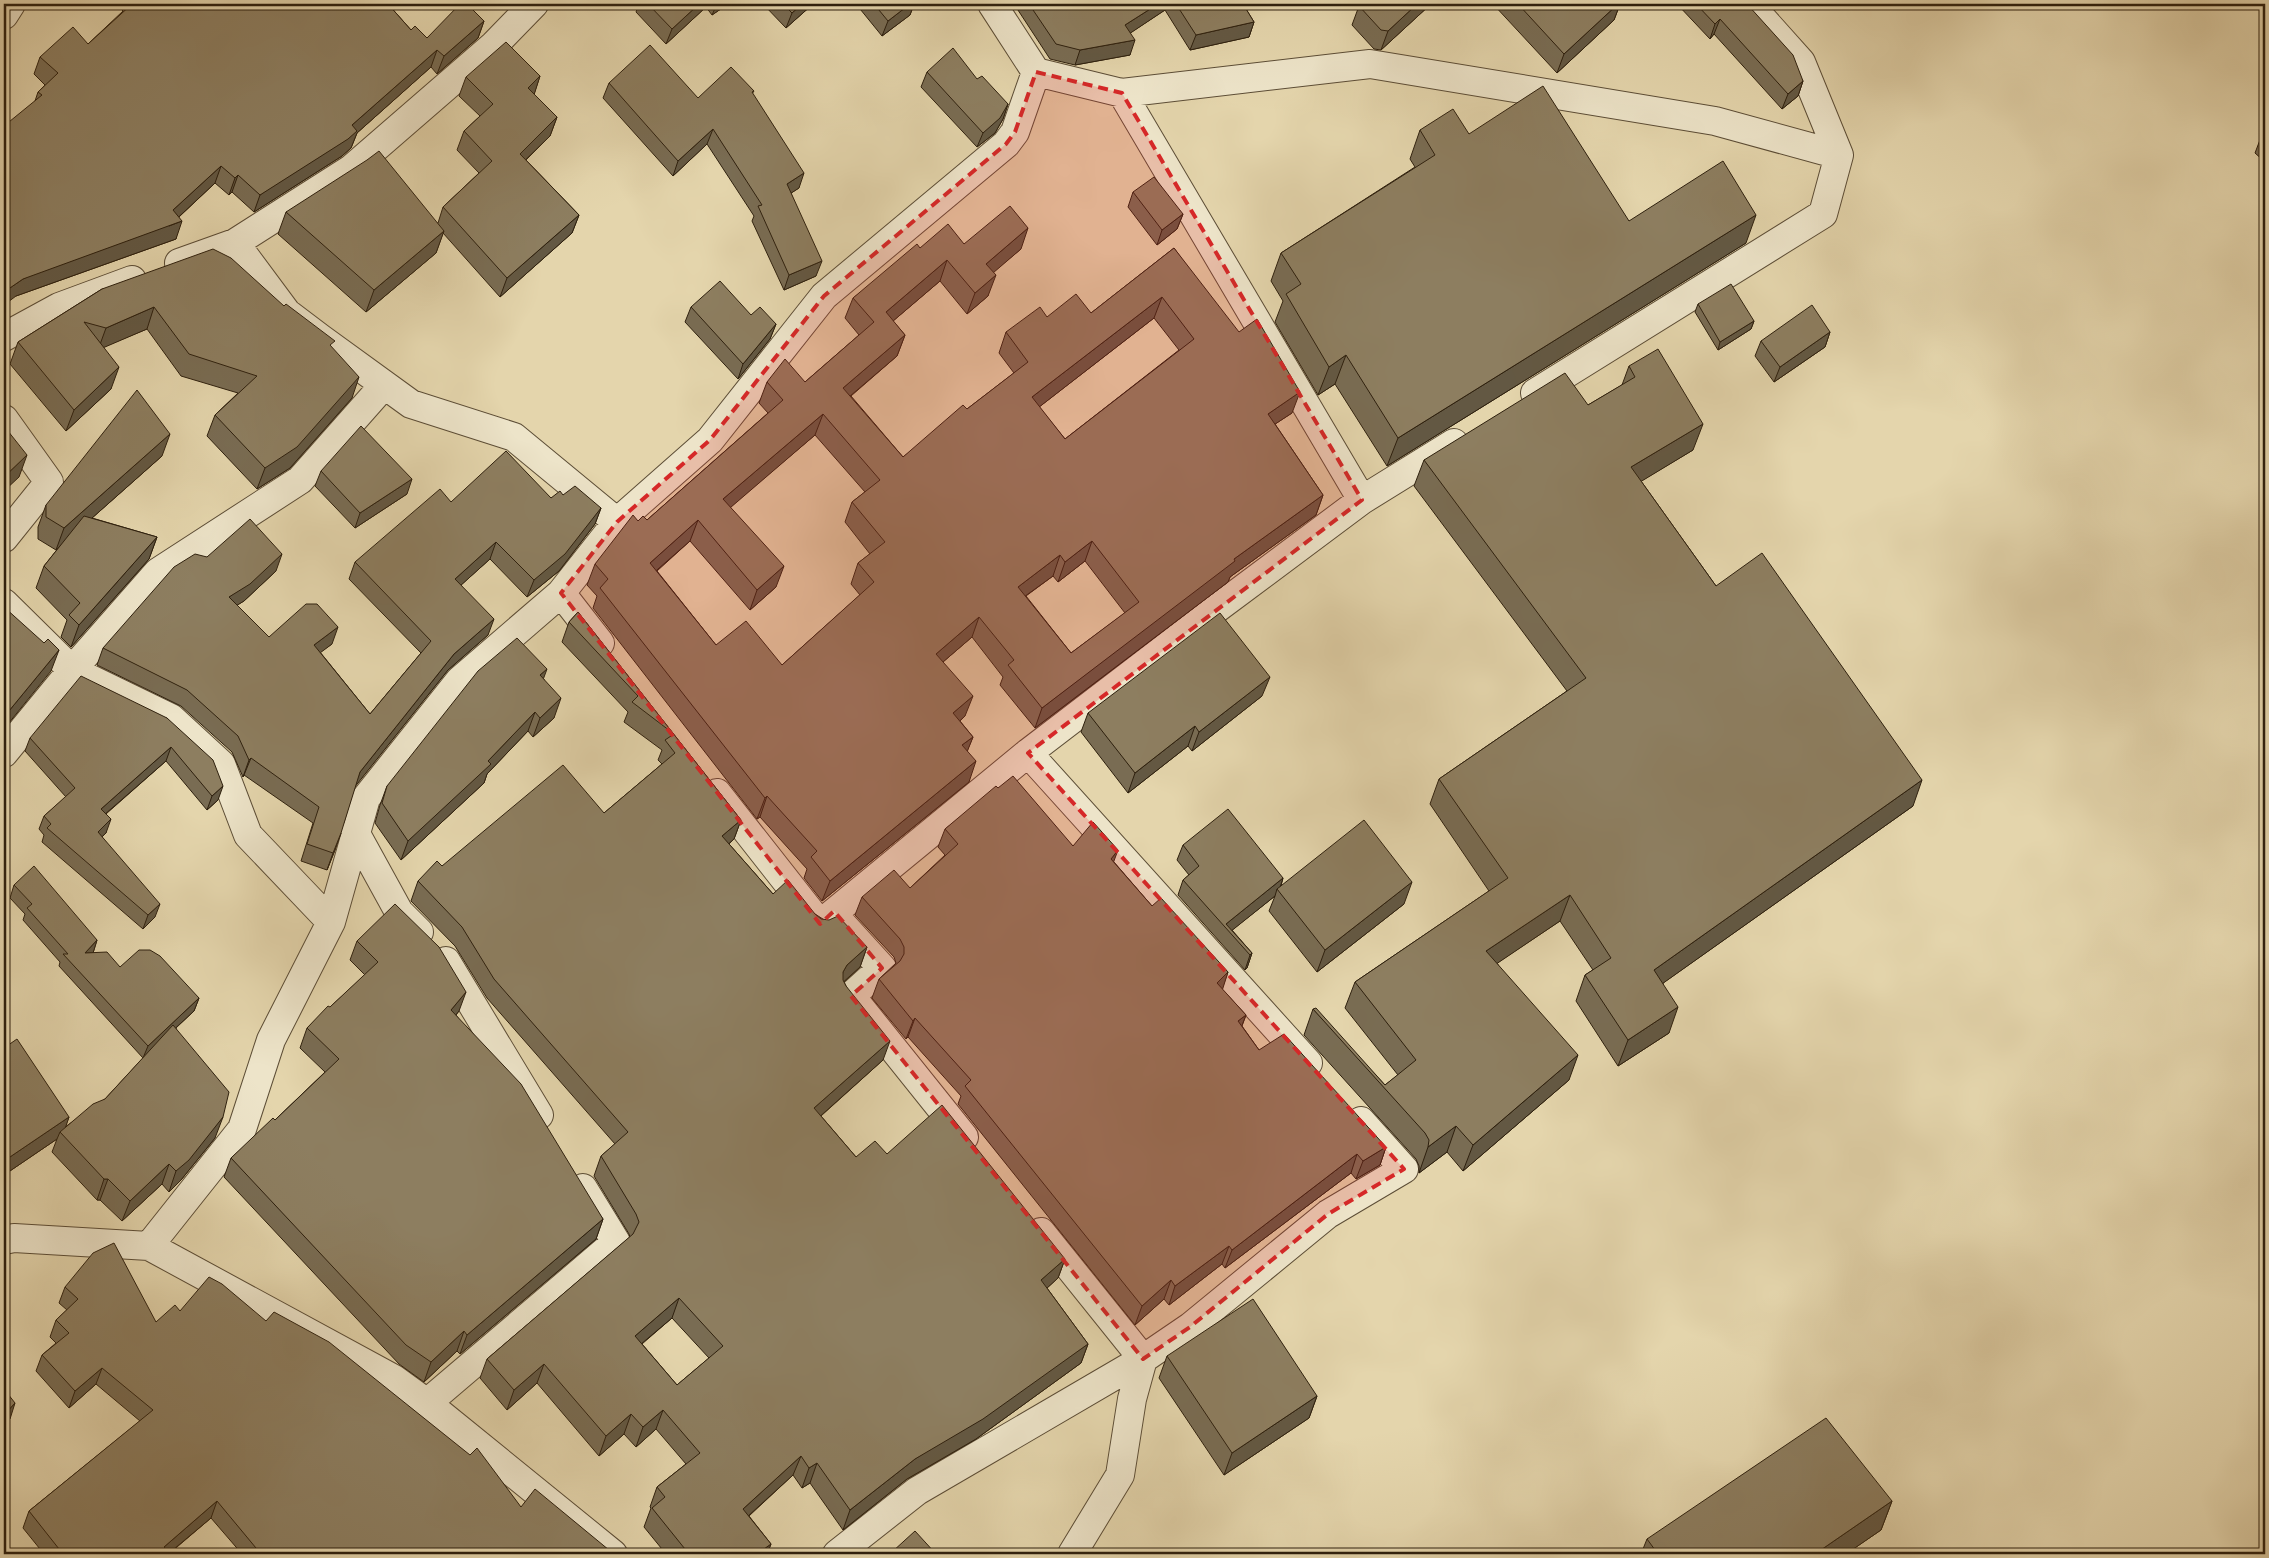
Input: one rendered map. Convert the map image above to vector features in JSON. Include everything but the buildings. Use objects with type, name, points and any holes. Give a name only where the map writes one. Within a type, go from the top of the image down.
[{"type":"street","points":[[4,15],[11,4]]},
{"type":"street","points":[[4,337],[59,307],[235,243],[351,169],[494,45],[534,4]]},
{"type":"street","points":[[992,4],[1036,72],[1122,94],[1370,64],[1714,121],[1839,154]]},
{"type":"street","points":[[1512,407],[1823,214],[1839,154],[1801,62],[1749,4]]},
{"type":"street","points":[[149,1246],[242,1129],[271,1040],[331,922],[366,798],[460,680],[561,593],[617,522],[710,440],[824,296],[1006,144],[1015,132],[1036,72]]},
{"type":"street","points":[[1122,94],[1362,500]]},
{"type":"street","points":[[235,243],[287,313],[411,404],[514,437],[617,522]]},
{"type":"street","points":[[4,754],[72,670],[158,572],[300,480],[384,384]]},
{"type":"street","points":[[4,419],[49,482],[4,538]]},
{"type":"street","points":[[705,777],[820,924],[1028,753],[1362,500],[1479,428]]},
{"type":"street","points":[[561,593],[615,662]]},
{"type":"street","points":[[4,603],[72,670],[171,718],[221,764],[248,835],[331,922]]},
{"type":"street","points":[[1028,753],[1325,1082]]},
{"type":"street","points":[[355,832],[399,912],[444,957],[550,1133]]},
{"type":"street","points":[[834,911],[840,922],[882,968],[851,996],[981,1158]]},
{"type":"street","points":[[838,1554],[917,1491],[1143,1359],[1190,1327],[1328,1214],[1404,1169],[1344,1104]]},
{"type":"street","points":[[427,1403],[616,1242],[571,1167]]},
{"type":"street","points":[[1025,1212],[1143,1359]]},
{"type":"street","points":[[4,1240],[14,1238],[149,1246],[394,1379],[427,1403],[613,1554]]},
{"type":"street","points":[[1072,1554],[1120,1475],[1132,1399],[1143,1359]]},
{"type":"highlighted area","points":[[1036,72],[1122,93],[1362,500],[1028,753],[1404,1169],[1328,1214],[1190,1327],[1143,1359],[851,996],[882,968],[834,911],[820,924],[561,593],[617,522],[710,440],[824,296],[1006,144],[1015,132]]}]
